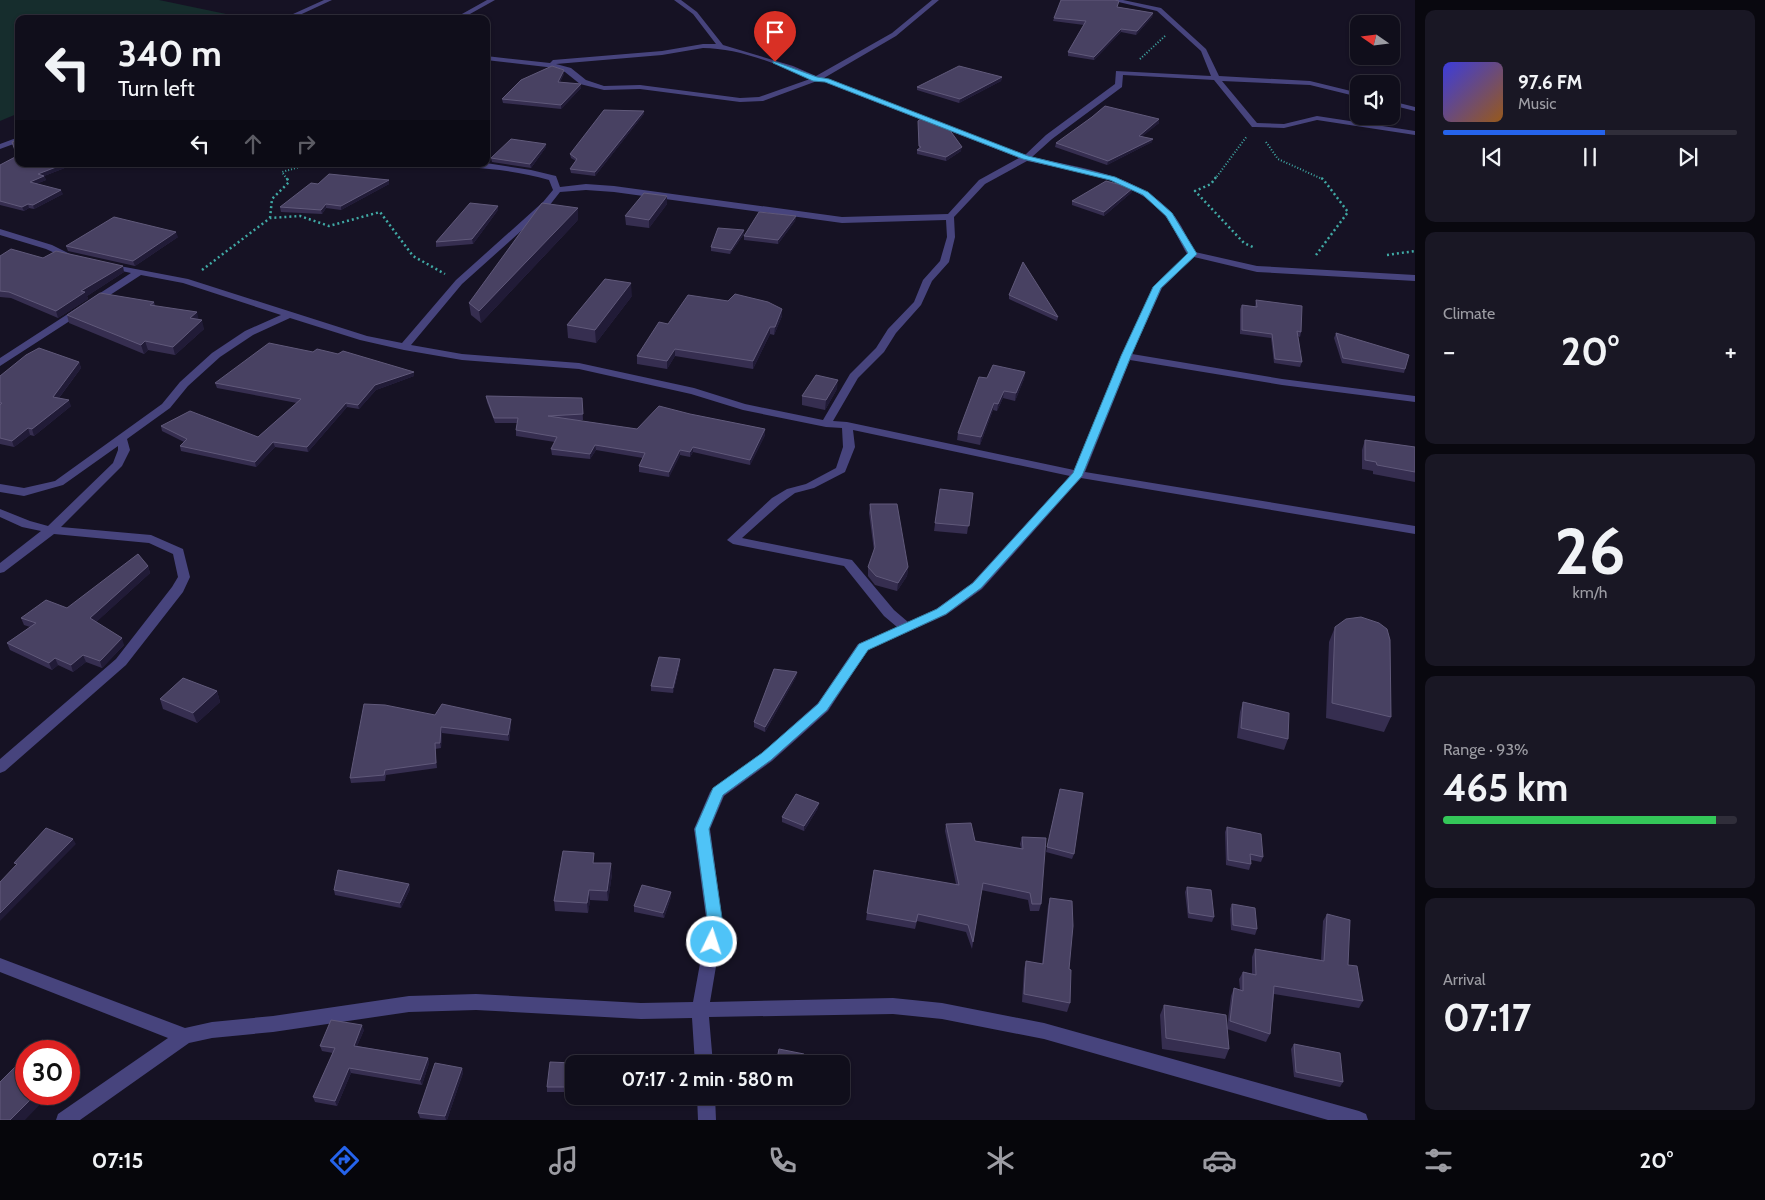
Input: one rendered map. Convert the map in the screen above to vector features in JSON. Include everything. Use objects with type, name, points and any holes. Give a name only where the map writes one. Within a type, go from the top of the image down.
[{"type":"street","points":[[294,15],[329,0]]},
{"type":"street","points":[[464,15],[492,0]]},
{"type":"street","points":[[678,0],[695,13],[721,46]]},
{"type":"street","points":[[490,58],[568,70],[583,82],[595,87],[650,88],[740,100],[760,99],[816,79],[859,57],[909,26],[936,0]]},
{"type":"street","points":[[1113,0],[1159,9],[1204,50],[1216,78],[1256,125],[1284,126],[1317,118],[1415,133]]},
{"type":"street","points":[[528,63],[662,53],[703,46],[721,46],[781,64],[816,79],[826,80],[1026,158],[1112,178],[1145,194],[1169,215],[1192,254],[1257,269],[1415,278]]},
{"type":"street","points":[[826,424],[854,376],[880,350],[892,331],[918,303],[928,280],[944,262],[951,237],[950,217],[982,182],[1026,158],[1049,137],[1119,85],[1119,73],[1310,83],[1350,93]]},
{"type":"street","points":[[1400,105],[1415,109]]},
{"type":"street","points":[[0,147],[15,141]]},
{"type":"street","points":[[490,166],[531,172],[553,178],[557,190]]},
{"type":"street","points":[[404,347],[459,282],[546,204],[557,190],[586,187],[614,189],[842,220],[950,217]]},
{"type":"street","points":[[0,232],[79,259]]},
{"type":"street","points":[[703,1055],[700,1010],[715,925],[702,829],[718,792],[767,757],[823,707],[863,647],[942,612],[977,586],[1078,474],[1126,356],[1158,287],[1192,254]]},
{"type":"street","points":[[95,262],[185,281],[364,338],[404,347],[462,357],[579,366],[694,391],[744,407],[826,424],[846,425],[1078,474],[1415,530]]},
{"type":"street","points":[[0,363],[140,272]]},
{"type":"street","points":[[0,488],[24,492],[60,483],[82,465],[122,440],[166,406],[184,384],[216,355],[249,333],[288,315]]},
{"type":"street","points":[[1126,356],[1282,382],[1415,399]]},
{"type":"street","points":[[846,425],[849,447],[841,470],[776,500],[733,540],[848,563],[889,613],[907,628]]},
{"type":"street","points":[[0,569],[51,530],[118,464],[124,450],[122,440]]},
{"type":"street","points":[[0,513],[26,524],[51,530],[151,538],[179,552],[184,577],[178,589],[121,662],[0,767]]},
{"type":"street","points":[[0,965],[185,1036]]},
{"type":"street","points":[[65,1120],[185,1036],[212,1030],[273,1024],[409,1004],[476,1002],[641,1011],[893,1006],[942,1011],[1044,1031],[1359,1120]]},
{"type":"street","points":[[707,1105],[708,1120]]},
{"type":"path","points":[[1119,73],[1149,53],[1167,34],[1159,9]]},
{"type":"path","points":[[1255,248],[1244,243],[1195,191],[1211,184],[1256,125],[1278,159],[1323,180],[1348,212],[1316,255]]},
{"type":"path","points":[[270,218],[272,199],[289,182],[282,172],[300,167]]},
{"type":"path","points":[[185,281],[212,263],[270,218],[300,216],[329,226],[380,212],[413,256],[459,282]]},
{"type":"path","points":[[1387,255],[1415,251]]},
{"type":"green space","points":[[0,0],[159,0],[231,15],[15,15],[15,115],[0,121]]},
{"type":"building","points":[[1061,0],[1115,0],[1119,1],[1117,7],[1153,13],[1137,31],[1121,29],[1094,57],[1068,52],[1086,21],[1054,18]]},
{"type":"building","points":[[552,66],[564,70],[558,82],[581,84],[561,105],[502,99],[521,80]]},
{"type":"building","points":[[959,66],[1002,77],[960,99],[917,87]]},
{"type":"building","points":[[1105,106],[1159,119],[1139,136],[1153,139],[1108,161],[1056,143],[1092,117]]},
{"type":"building","points":[[604,110],[644,111],[595,172],[570,169],[577,159],[570,154]]},
{"type":"building","points":[[922,118],[949,129],[962,147],[946,157],[917,150],[921,147],[919,146],[918,121]]},
{"type":"building","points":[[511,139],[546,144],[530,164],[491,158]]},
{"type":"building","points":[[15,157],[15,167],[56,167],[38,174],[44,176],[30,182],[61,190],[33,205],[28,204],[22,207],[0,201],[0,165]]},
{"type":"building","points":[[329,174],[389,180],[341,206],[326,204],[321,210],[280,207],[311,183],[318,184]]},
{"type":"building","points":[[1106,181],[1133,188],[1104,212],[1072,201]]},
{"type":"building","points":[[644,193],[667,196],[649,220],[625,216]]},
{"type":"building","points":[[470,203],[498,206],[472,239],[436,242]]},
{"type":"building","points":[[542,203],[578,208],[479,311],[469,303]]},
{"type":"building","points":[[759,212],[796,216],[778,240],[744,236]]},
{"type":"building","points":[[114,217],[176,232],[133,261],[66,246]]},
{"type":"building","points":[[718,228],[744,230],[731,250],[711,247]]},
{"type":"building","points":[[11,249],[43,258],[56,251],[123,266],[81,291],[85,292],[56,311],[9,292],[0,291],[0,256]]},
{"type":"building","points":[[1023,262],[1058,317],[1009,295]]},
{"type":"building","points":[[605,279],[631,283],[595,330],[567,325]]},
{"type":"building","points":[[100,293],[154,302],[150,305],[197,312],[190,318],[202,320],[173,347],[145,341],[141,345],[67,315]]},
{"type":"building","points":[[735,294],[768,302],[782,309],[775,327],[770,327],[753,361],[675,349],[667,361],[637,356],[659,322],[668,324],[688,295],[728,301]]},
{"type":"building","points":[[1256,300],[1302,306],[1301,332],[1297,331],[1302,362],[1275,359],[1272,334],[1242,330],[1242,305],[1257,307]]},
{"type":"building","points":[[1336,333],[1409,355],[1405,369],[1343,358]]},
{"type":"building","points":[[269,343],[313,352],[317,349],[338,354],[343,351],[414,372],[375,385],[358,405],[346,403],[307,447],[273,442],[255,462],[180,446],[187,439],[161,426],[190,411],[258,437],[301,399],[215,383]]},
{"type":"building","points":[[39,348],[79,362],[53,397],[69,400],[32,429],[28,428],[12,441],[0,438],[0,405],[2,403],[0,403],[0,376],[26,355]]},
{"type":"building","points":[[993,365],[1025,372],[1016,393],[1004,391],[998,404],[994,403],[981,437],[958,433],[979,377],[987,378]]},
{"type":"building","points":[[816,375],[838,380],[826,400],[802,396]]},
{"type":"building","points":[[486,396],[582,398],[583,414],[548,416],[637,429],[659,406],[765,429],[750,460],[693,447],[690,452],[680,450],[669,472],[639,466],[645,453],[595,445],[590,454],[551,449],[557,437],[516,430],[518,418],[494,418]]},
{"type":"building","points":[[1365,440],[1415,447],[1415,472],[1377,465],[1376,462],[1365,460]]},
{"type":"building","points":[[940,489],[973,493],[969,526],[935,523]]},
{"type":"building","points":[[870,504],[897,504],[908,567],[898,583],[876,576],[868,567],[875,547]]},
{"type":"building","points":[[138,554],[148,566],[90,618],[122,638],[100,661],[83,655],[71,665],[55,658],[49,663],[7,643],[36,623],[21,618],[46,600],[67,608]]},
{"type":"building","points":[[1361,617],[1379,623],[1387,629],[1390,640],[1391,717],[1332,703],[1335,627],[1346,619]]},
{"type":"building","points":[[659,657],[680,659],[673,688],[651,686]]},
{"type":"building","points":[[774,669],[797,672],[765,727],[754,722]]},
{"type":"building","points":[[183,678],[217,691],[193,713],[160,699]]},
{"type":"building","points":[[1243,702],[1289,713],[1288,739],[1241,728]]},
{"type":"building","points":[[364,704],[385,705],[435,715],[442,704],[511,719],[508,735],[441,727],[440,743],[435,743],[436,763],[385,770],[384,775],[350,778]]},
{"type":"building","points":[[1060,789],[1083,793],[1074,854],[1047,847]]},
{"type":"building","points":[[796,794],[819,803],[804,826],[782,817]]},
{"type":"building","points":[[971,823],[975,841],[1023,849],[1022,837],[1046,838],[1041,904],[1032,904],[1030,893],[983,883],[973,942],[968,925],[918,914],[916,922],[867,913],[874,870],[959,885],[946,824]]},
{"type":"building","points":[[1227,827],[1261,834],[1263,857],[1250,854],[1251,864],[1228,860]]},
{"type":"building","points":[[46,828],[73,839],[0,913],[0,882],[17,864],[14,863]]},
{"type":"building","points":[[563,851],[594,853],[593,863],[611,863],[607,891],[589,890],[587,903],[554,901]]},
{"type":"building","points":[[338,870],[409,884],[400,903],[334,890]]},
{"type":"building","points":[[642,885],[671,892],[663,913],[634,906]]},
{"type":"building","points":[[1187,887],[1211,890],[1214,917],[1189,913]]},
{"type":"building","points":[[1050,898],[1072,901],[1073,926],[1069,969],[1071,970],[1070,1003],[1024,994],[1026,961],[1043,964]]},
{"type":"building","points":[[1232,904],[1255,908],[1257,929],[1233,925]]},
{"type":"building","points":[[1327,914],[1350,920],[1348,965],[1357,966],[1363,1001],[1274,986],[1270,1034],[1230,1021],[1234,988],[1243,991],[1243,972],[1256,975],[1255,949],[1324,961]]},
{"type":"building","points":[[1164,1005],[1226,1015],[1229,1049],[1166,1038]]},
{"type":"building","points":[[331,1020],[362,1025],[354,1046],[428,1058],[420,1080],[349,1068],[335,1101],[313,1097],[335,1048],[320,1046]]},
{"type":"building","points":[[1294,1044],[1340,1053],[1343,1082],[1296,1072]]},
{"type":"building","points":[[779,1049],[804,1054],[804,1055],[778,1055]]},
{"type":"building","points":[[550,1062],[565,1063],[565,1087],[547,1087]]},
{"type":"building","points":[[435,1063],[462,1068],[445,1116],[418,1113]]},
{"type":"building","points":[[15,1067],[15,1105],[25,1105],[10,1120],[0,1120],[0,1082]]},
{"type":"route","points":[[712,942],[715,925],[702,829],[718,792],[767,757],[823,707],[863,647],[942,612],[977,586],[1078,474],[1126,356],[1158,287],[1192,254],[1169,215],[1145,194],[1112,178],[1026,158],[942,123],[826,80],[816,79],[791,67],[775,62]]}]
